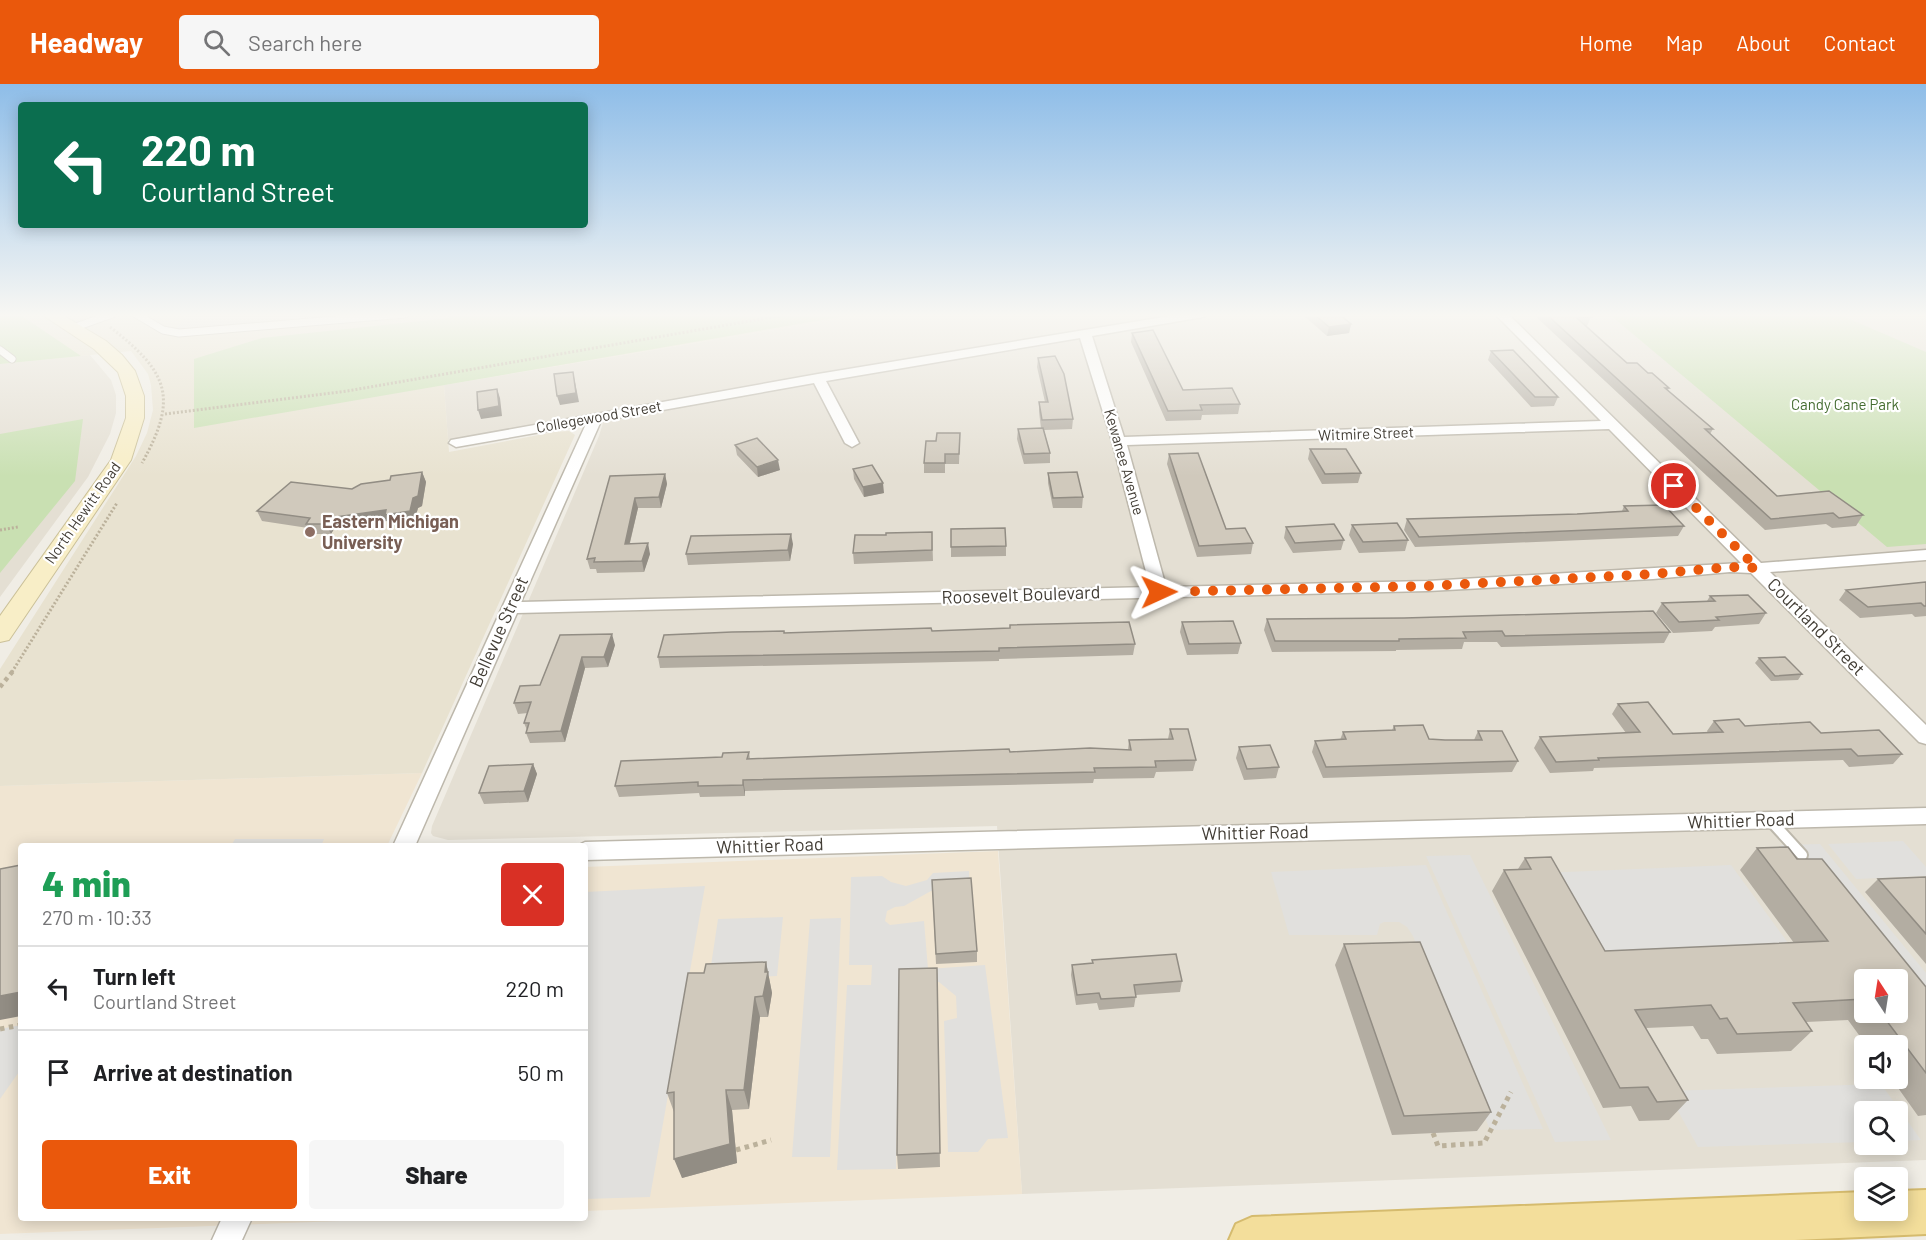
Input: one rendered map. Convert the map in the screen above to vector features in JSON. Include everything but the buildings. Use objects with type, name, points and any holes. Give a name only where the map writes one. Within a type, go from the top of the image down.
[{"type":"main road","name":"North Hewitt Road","points":[[0,634],[121,460],[135,418],[135,396],[123,368]]},
{"type":"main road","points":[[1252,1240],[1370,1238],[1923,1216]]},
{"type":"street","name":"Collegewood Street","points":[[456,443],[879,368]]},
{"type":"street","name":"Kewanee Avenue","points":[[1096,368],[1119,441],[1159,592]]},
{"type":"street","name":"Courtland Street","points":[[1554,368],[1926,736]]},
{"type":"street","points":[[818,378],[852,443]]},
{"type":"street","name":"Bellevue Street","points":[[405,843],[596,417]]},
{"type":"street","name":"Witmire Street","points":[[1119,441],[1612,425]]},
{"type":"street","name":"Roosevelt Boulevard","points":[[510,608],[1428,586],[1653,574],[1730,567],[1757,568],[1926,555]]},
{"type":"street","name":"Whittier Road","points":[[588,851],[1926,816]]},
{"type":"street","points":[[226,1240],[236,1221]]},
{"type":"lane","points":[[1770,820],[1802,855]]},
{"type":"path","points":[[140,466],[165,414],[347,392],[484,368]]},
{"type":"path","points":[[0,687],[15,667],[121,496]]},
{"type":"path","points":[[0,530],[18,527]]},
{"type":"path","points":[[0,1029],[18,1026]]},
{"type":"path","points":[[1433,1133],[1438,1146],[1484,1143],[1511,1092]]},
{"type":"path","points":[[736,1150],[771,1140]]},
{"type":"shaded area","points":[[0,368],[101,368],[111,380],[116,395],[116,413],[110,434],[88,477],[0,597]]},
{"type":"shaded area","name":"Eastern Michigan University","points":[[144,368],[547,368],[444,385],[449,452],[555,432],[569,431],[575,435],[422,773],[0,786],[0,669],[136,456],[147,433],[153,410],[148,374]]},
{"type":"shaded area","points":[[547,368],[1926,368],[1926,1160],[1022,1194],[997,826],[448,840],[433,836],[431,833],[432,826],[599,436],[606,413],[448,440],[444,385]]},
{"type":"shaded area","points":[[422,773],[388,843],[18,843],[18,1221],[340,1221],[0,1234],[0,786]]},
{"type":"shaded area","points":[[235,839],[324,839],[322,843],[233,843]]},
{"type":"shaded area","points":[[1903,841],[1926,867],[1926,876],[1856,879],[1828,844]]},
{"type":"shaded area","points":[[1820,844],[1926,973],[1926,1035],[1908,1000],[1908,969],[1875,969],[1780,845]]},
{"type":"shaded area","points":[[998,851],[1022,1194],[588,1211],[588,867]]},
{"type":"shaded area","points":[[1470,855],[1611,1140],[1555,1142],[1426,856]]},
{"type":"shaded area","points":[[1426,865],[1543,1129],[1490,1130],[1413,936],[1407,927],[1399,922],[1384,922],[1380,924],[1377,935],[1289,935],[1271,872]]},
{"type":"shaded area","points":[[1731,865],[1799,958],[1595,967],[1542,873]]},
{"type":"shaded area","points":[[969,871],[970,889],[931,891],[904,906],[887,911],[885,921],[890,925],[924,921],[928,969],[985,965],[1008,1138],[988,1139],[978,1152],[948,1152],[944,1021],[957,1018],[956,996],[939,982],[899,983],[896,1169],[837,1170],[847,985],[871,985],[872,965],[849,965],[851,877],[882,876],[891,882],[906,886],[927,880],[933,873]]},
{"type":"shaded area","points":[[705,886],[650,1197],[588,1199],[588,892]]},
{"type":"shaded area","points":[[783,917],[777,976],[709,979],[718,919]]},
{"type":"shaded area","points":[[841,918],[830,1157],[792,1157],[810,919]]},
{"type":"shaded area","points":[[18,1026],[18,1073],[0,1099],[0,1029]]},
{"type":"shaded area","points":[[1854,1085],[1854,1089],[1885,1089],[1893,1101],[1854,1101],[1854,1142],[1698,1147],[1667,1091]]},
{"type":"shaded area","points":[[1908,1122],[1921,1140],[1908,1141]]},
{"type":"green space","points":[[194,368],[543,368],[194,428]]},
{"type":"green space","name":"Candy Cane Park","points":[[1673,368],[1926,368],[1926,544],[1887,547]]},
{"type":"green space","points":[[83,419],[75,481],[0,573],[0,434]]},
{"type":"place","name":"Eastern Michigan University","points":[[310,532]]},
{"type":"route","points":[[1159,592],[1428,586],[1653,574],[1730,567],[1757,568],[1674,486]]}]
